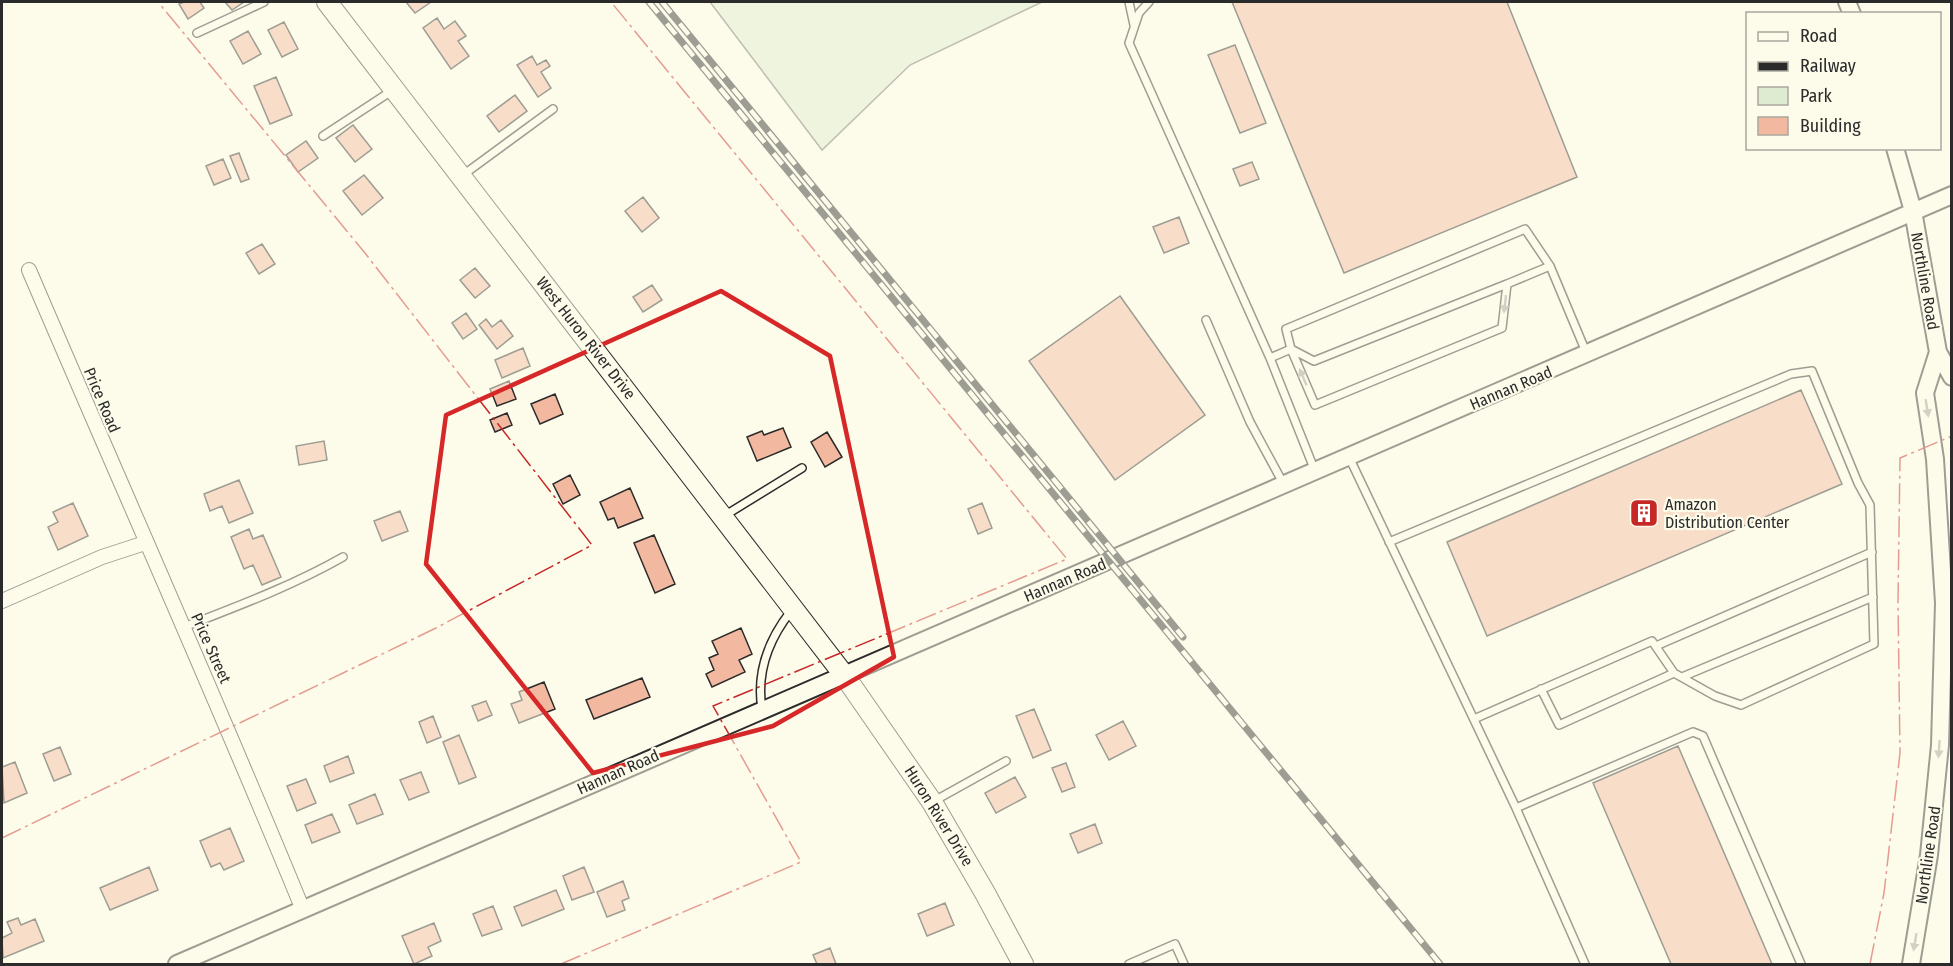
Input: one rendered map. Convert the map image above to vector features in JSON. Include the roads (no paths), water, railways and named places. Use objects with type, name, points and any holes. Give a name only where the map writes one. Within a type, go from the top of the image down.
[{"type":"main road","name":"West Huron River Drive","points":[[327,2],[844,675]]},
{"type":"main road","name":"Huron River Drive","points":[[844,675],[932,802],[1023,964]]},
{"type":"street","name":"Northline Road","points":[[1896,150],[1913,211],[1938,352],[1952,377]]},
{"type":"street","name":"Hannan Road","points":[[177,964],[1952,195]]},
{"type":"street","name":"Price Road","points":[[29,270],[145,543]]},
{"type":"street","name":"Northline Road","points":[[1911,964],[1929,855],[1940,733],[1944,603],[1941,531],[1935,459],[1925,393],[1938,352]]},
{"type":"street","points":[[2,601],[102,557],[145,543]]},
{"type":"street","name":"Price Street","points":[[145,543],[184,627],[303,910]]},
{"type":"lane","points":[[197,33],[264,2]]},
{"type":"lane","points":[[1129,2],[1134,27]]},
{"type":"lane","points":[[1149,2],[1139,13],[1129,43],[1270,358],[1316,472]]},
{"type":"lane","points":[[323,136],[395,89]]},
{"type":"lane","points":[[461,176],[553,109]]},
{"type":"lane","points":[[1507,284],[1502,328],[1315,405],[1291,349],[1286,329],[1525,229],[1550,266],[1587,355]]},
{"type":"lane","points":[[1291,349],[1314,361],[1550,266]]},
{"type":"lane","points":[[1206,320],[1250,422],[1284,485]]},
{"type":"lane","points":[[1270,358],[1291,349]]},
{"type":"lane","points":[[1389,542],[1791,374],[1812,371],[1858,483],[1870,505],[1874,644],[1741,705],[1715,696],[1682,678],[1674,672],[1652,641],[1474,718]]},
{"type":"lane","points":[[1349,457],[1516,808],[1585,964]]},
{"type":"lane","points":[[724,516],[802,468]]},
{"type":"lane","points":[[1656,646],[1872,552]]},
{"type":"lane","points":[[184,627],[259,598],[343,557]]},
{"type":"lane","points":[[1682,678],[1873,597]]},
{"type":"lane","points":[[762,710],[759,692],[771,640],[793,609]]},
{"type":"lane","points":[[1541,689],[1559,725],[1674,672]]},
{"type":"lane","points":[[1516,808],[1692,732],[1703,736],[1801,964]]},
{"type":"lane","points":[[932,802],[1006,761]]},
{"type":"lane","points":[[1129,964],[1175,944],[1184,964]]},
{"type":"railway","points":[[649,2],[1440,964]]},
{"type":"railway","points":[[662,2],[1183,637]]},
{"type":"place","name":"Amazon Distribution Center","points":[[1644,513]]}]
